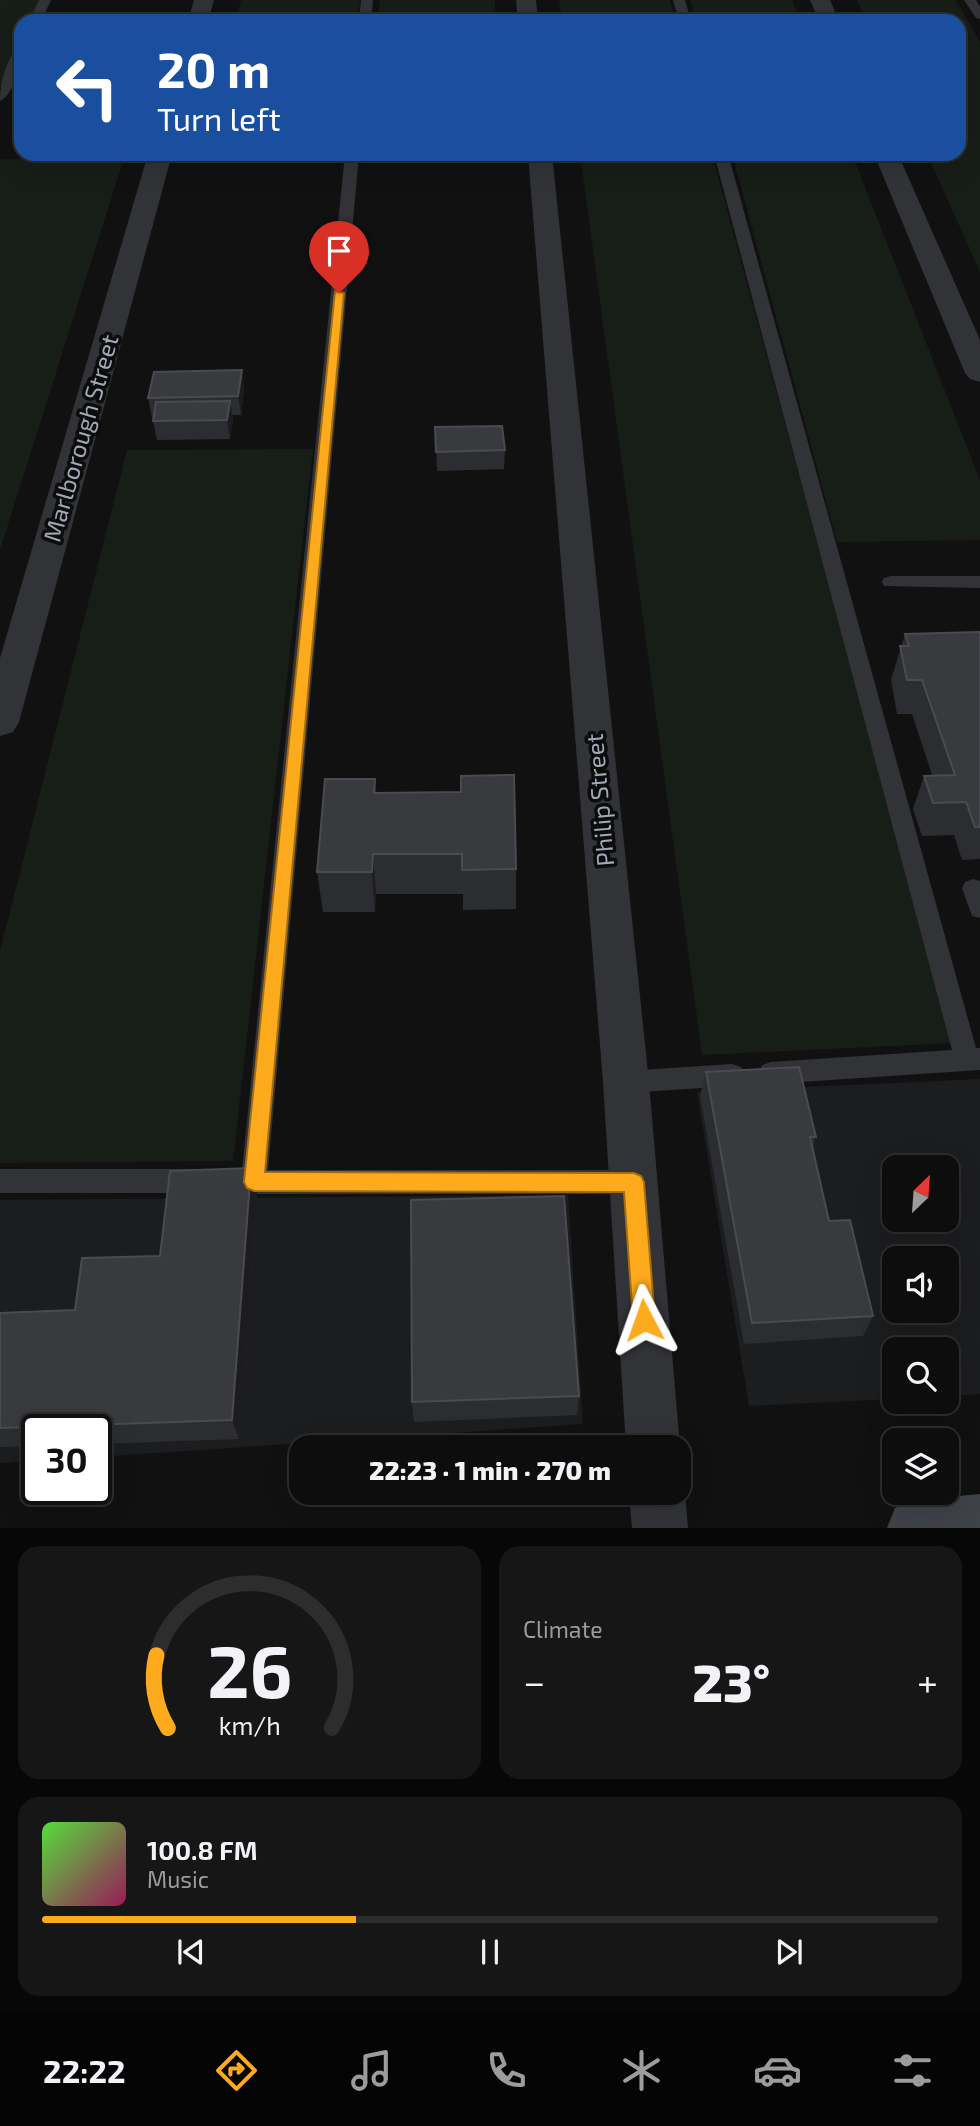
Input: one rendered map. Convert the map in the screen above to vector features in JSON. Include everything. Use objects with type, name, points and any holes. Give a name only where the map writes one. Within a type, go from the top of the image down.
[{"type":"main road","points":[[915,1528],[980,1522]]},
{"type":"street","name":"Marlborough Street","points":[[0,722],[158,161]]},
{"type":"street","name":"Philip Street","points":[[541,161],[626,1082],[652,1435]]},
{"type":"street","points":[[889,161],[980,373]]},
{"type":"street","points":[[658,1505],[660,1528]]},
{"type":"lane","points":[[970,0],[980,16]]},
{"type":"lane","points":[[0,97],[14,66]]},
{"type":"lane","points":[[254,1182],[351,161]]},
{"type":"lane","points":[[626,1082],[973,1059],[723,161]]},
{"type":"lane","points":[[891,582],[980,582]]},
{"type":"lane","points":[[0,1181],[634,1182]]},
{"type":"shaded area","points":[[0,0],[42,0],[35,14],[14,14],[14,60],[0,90]]},
{"type":"shaded area","points":[[241,0],[360,0],[359,14],[238,14]]},
{"type":"shaded area","points":[[380,0],[495,0],[495,14],[378,14]]},
{"type":"shaded area","points":[[559,0],[670,0],[674,14],[561,14]]},
{"type":"shaded area","points":[[690,0],[792,0],[797,14],[694,14]]},
{"type":"shaded area","points":[[857,0],[956,0],[964,14],[863,14]]},
{"type":"shaded area","points":[[966,18],[980,42],[980,272],[930,161],[966,161]]},
{"type":"shaded area","points":[[0,159],[123,161],[0,550]]},
{"type":"shaded area","points":[[581,161],[714,161],[953,1043],[702,1055]]},
{"type":"shaded area","points":[[734,161],[855,161],[980,480],[980,540],[837,542]]},
{"type":"shaded area","points":[[313,449],[233,1161],[0,1163],[0,951],[127,450]]},
{"type":"shaded area","points":[[980,1079],[980,1394],[959,1395],[959,1337],[882,1337],[882,1400],[749,1406],[697,1092]]},
{"type":"shaded area","points":[[568,1195],[583,1424],[421,1435],[289,1435],[289,1444],[112,1456],[112,1414],[21,1414],[21,1462],[0,1463],[0,1200]]},
{"type":"building","points":[[242,370],[238,396],[148,398],[154,372]]},
{"type":"building","points":[[230,401],[227,420],[153,421],[156,402]]},
{"type":"building","points":[[502,426],[505,450],[436,452],[435,427]]},
{"type":"building","points":[[980,632],[980,827],[975,827],[966,802],[933,803],[924,776],[955,775],[922,680],[907,680],[900,646],[909,646],[905,634]]},
{"type":"building","points":[[514,775],[516,869],[462,870],[462,854],[373,854],[372,872],[317,872],[325,779],[375,779],[374,793],[461,792],[461,776]]},
{"type":"building","points":[[799,1067],[816,1137],[810,1137],[829,1221],[850,1220],[873,1316],[752,1323],[706,1072]]},
{"type":"building","points":[[251,1168],[232,1420],[112,1424],[112,1414],[21,1414],[21,1427],[0,1428],[0,1313],[75,1310],[82,1258],[160,1256],[170,1171]]},
{"type":"building","points":[[564,1196],[579,1396],[412,1402],[411,1200]]},
{"type":"route","points":[[339,293],[254,1182],[634,1182],[644,1320]]}]
